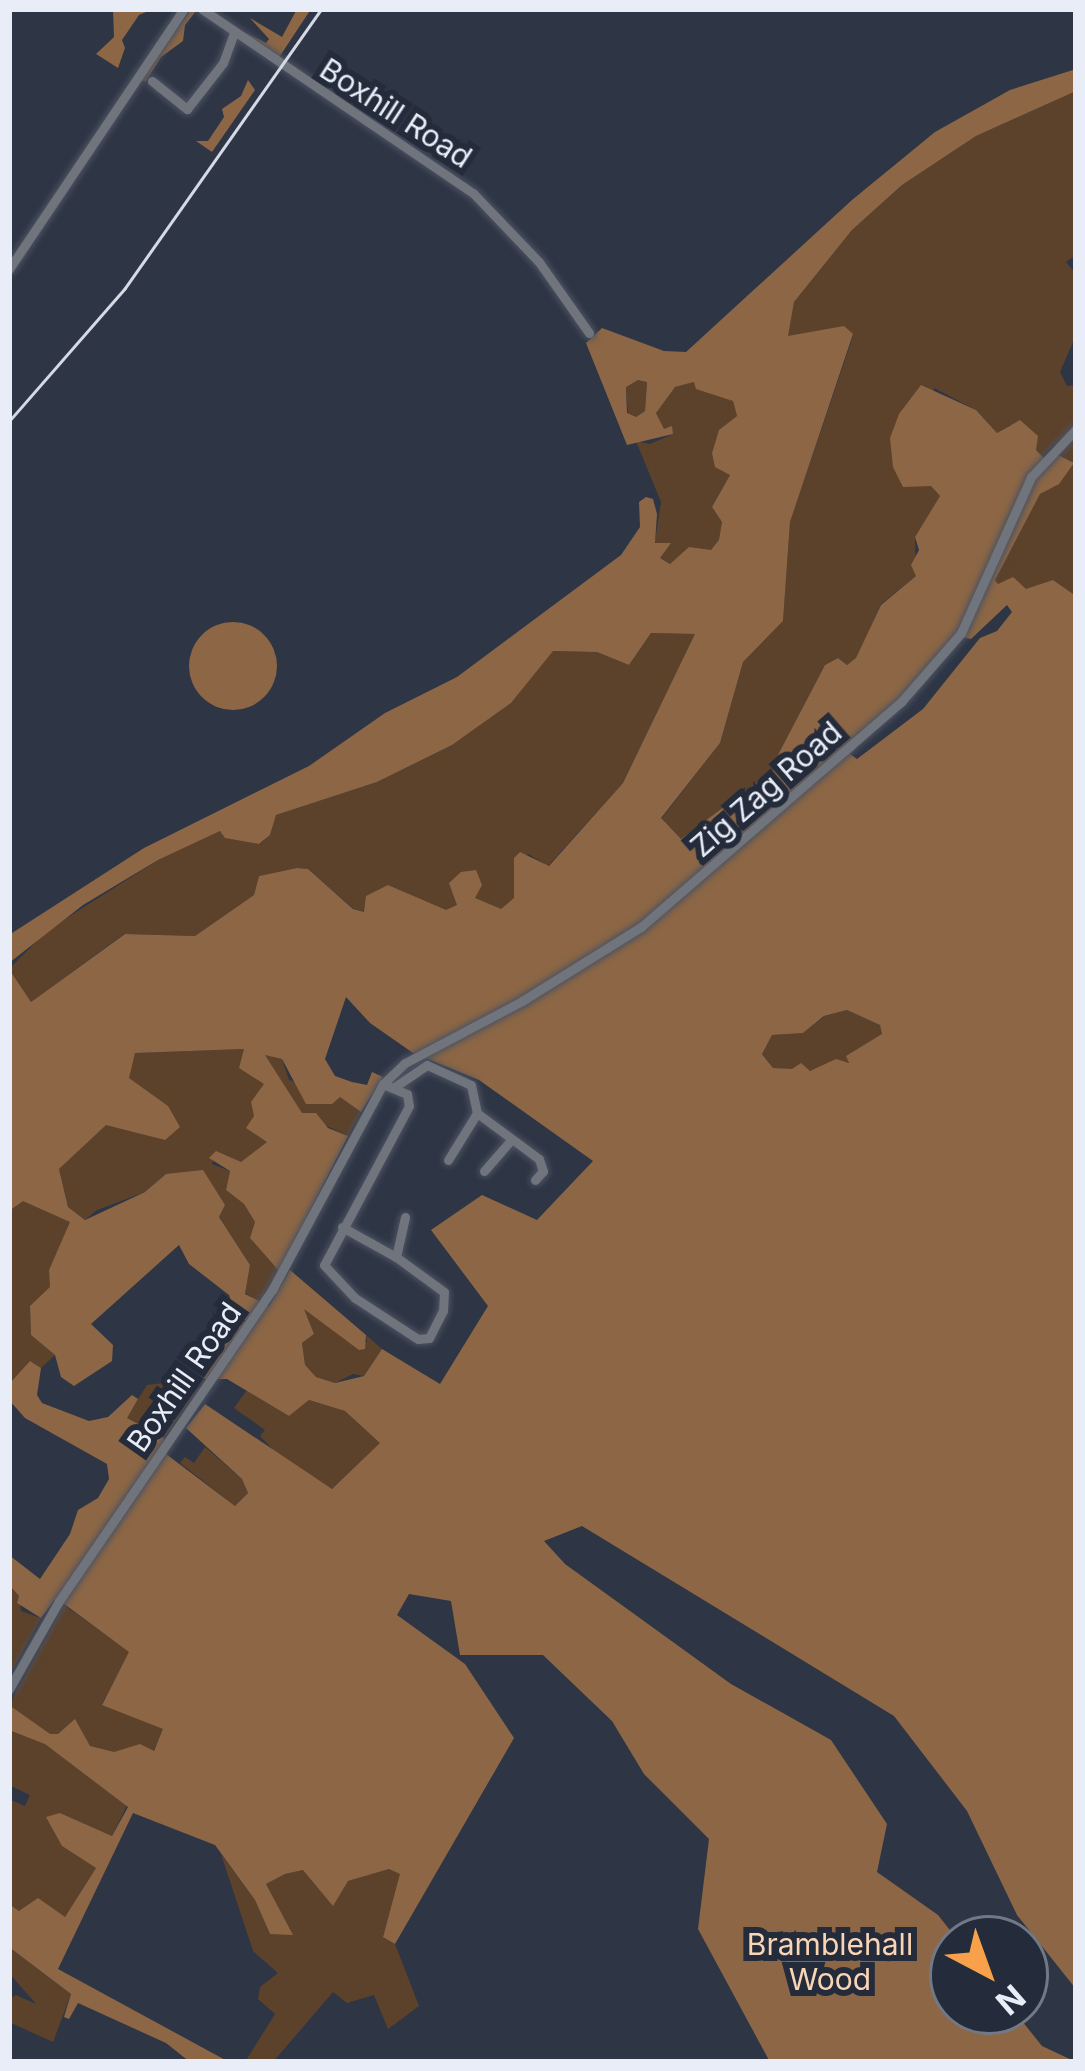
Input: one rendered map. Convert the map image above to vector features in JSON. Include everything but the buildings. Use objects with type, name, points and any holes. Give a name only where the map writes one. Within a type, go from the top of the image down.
[{"type":"street","points":[[9,269],[184,9]]},
{"type":"street","name":"Boxhill Road","points":[[202,9],[472,193],[539,262],[589,333]]},
{"type":"street","points":[[152,81],[187,109],[224,63],[234,33]]},
{"type":"street","name":"Zig Zag Road","points":[[388,1086],[405,1063],[522,1001],[641,927],[901,702],[961,633],[1031,477],[1076,429]]},
{"type":"street","points":[[388,1086],[414,1070],[437,1066],[471,1085],[477,1113],[539,1159],[543,1171],[536,1180]]},
{"type":"street","points":[[342,1227],[396,1256],[443,1292],[443,1311],[429,1338],[418,1339],[401,1328],[327,1274],[324,1265],[342,1227],[409,1106],[406,1094],[388,1086]]},
{"type":"street","name":"Boxhill Road","points":[[9,1689],[58,1601],[272,1290],[388,1086]]},
{"type":"street","points":[[448,1160],[477,1113]]},
{"type":"street","points":[[484,1171],[511,1140]]},
{"type":"street","points":[[396,1256],[405,1217]]},
{"type":"shaded area","points":[[1076,91],[1076,255],[1066,262],[1076,274],[1076,335],[1060,372],[1067,386],[1076,385],[1076,425],[1042,456],[1010,425],[997,433],[976,410],[934,388],[931,486],[940,496],[915,537],[916,576],[881,604],[857,658],[847,665],[838,658],[825,665],[778,756],[786,760],[681,839],[661,819],[720,743],[743,662],[783,621],[790,522],[853,334],[787,337],[794,302],[852,230],[902,185],[976,136]]},
{"type":"shaded area","points":[[647,381],[645,411],[636,417],[628,414],[626,386]]},
{"type":"shaded area","points":[[694,382],[733,401],[737,416],[719,431],[712,453],[730,475],[712,507],[722,522],[720,540],[711,550],[670,564],[660,558],[655,541],[661,502],[636,441],[650,444],[673,434],[664,430],[656,413],[675,387]]},
{"type":"shaded area","points":[[1076,435],[1076,596],[1053,580],[1026,590],[998,584],[995,579],[1040,494],[1062,479],[1056,453]]},
{"type":"shaded area","points":[[651,633],[696,634],[623,783],[548,866],[528,854],[517,863],[515,898],[501,909],[446,911],[388,885],[365,912],[354,909],[308,869],[297,868],[259,876],[254,895],[195,936],[124,934],[31,1002],[9,969],[48,930],[158,860],[221,830],[226,838],[260,844],[270,835],[276,815],[377,782],[452,745],[511,703],[552,651],[597,652],[629,665]]},
{"type":"shaded area","points":[[847,1010],[880,1025],[883,1034],[847,1056],[849,1062],[810,1071],[773,1068],[762,1053],[772,1035],[803,1033],[825,1016]]},
{"type":"shaded area","points":[[244,1049],[265,1084],[251,1102],[267,1142],[241,1163],[217,1152],[212,1164],[230,1171],[226,1190],[244,1204],[255,1222],[250,1238],[279,1271],[260,1303],[245,1293],[250,1265],[219,1217],[225,1205],[166,1174],[145,1192],[97,1210],[85,1220],[68,1207],[59,1169],[106,1124],[165,1140],[167,1106],[128,1078],[135,1053]]},
{"type":"shaded area","points":[[264,1054],[282,1059],[289,1080],[340,1097],[361,1112],[348,1136],[302,1114]]},
{"type":"shaded area","points":[[23,1200],[71,1222],[49,1270],[51,1287],[30,1307],[31,1335],[55,1355],[41,1368],[30,1361],[9,1384],[9,1211]]},
{"type":"shaded area","points":[[303,1308],[312,1309],[345,1340],[367,1342],[366,1335],[382,1349],[364,1376],[353,1374],[335,1383],[316,1377],[305,1366],[302,1343],[314,1334]]},
{"type":"shaded area","points":[[189,1380],[198,1389],[164,1438],[126,1418],[147,1385]]},
{"type":"shaded area","points":[[247,1390],[289,1416],[309,1400],[345,1411],[381,1443],[332,1489],[279,1456],[260,1436],[265,1430],[234,1408]]},
{"type":"shaded area","points":[[205,1447],[242,1479],[248,1493],[235,1506],[180,1463],[185,1457],[194,1463]]},
{"type":"shaded area","points":[[9,1585],[19,1596],[21,1611],[41,1618],[9,1676]]},
{"type":"shaded area","points":[[64,1605],[130,1652],[102,1704],[164,1729],[112,1836],[60,1813],[62,1846],[96,1868],[65,1917],[19,1911],[9,1904],[9,1799],[25,1806],[30,1795],[9,1785],[9,1705]]},
{"type":"shaded area","points":[[221,1854],[255,1900],[270,1934],[292,1934],[266,1884],[285,1874],[303,1870],[348,1881],[389,1869],[401,1874],[383,1936],[395,1944],[419,2006],[388,2029],[374,1995],[347,2003],[333,1992],[273,2062],[245,2062],[275,2014],[258,1999],[260,1987],[278,1973],[253,1951]]},
{"type":"shaded area","points":[[9,1947],[71,1994],[53,2042],[9,2022],[9,1999],[16,1995],[36,2004],[9,1973]]},
{"type":"green space","points":[[113,9],[153,9],[139,15],[122,40],[125,48],[118,68],[96,54],[114,37]]},
{"type":"green space","points":[[297,9],[311,9],[278,59],[240,30],[266,43],[269,39],[250,18],[282,37]]},
{"type":"green space","points":[[190,11],[196,11],[185,25],[183,41],[161,57],[146,81],[138,81]]},
{"type":"green space","name":"Bramblehall Wood","points":[[1076,69],[1076,91],[976,136],[902,185],[852,230],[794,302],[788,336],[844,326],[853,334],[790,522],[783,621],[743,662],[720,743],[661,818],[681,839],[785,761],[778,755],[825,665],[838,658],[847,665],[856,658],[881,605],[916,576],[911,565],[919,550],[915,537],[940,496],[931,486],[903,487],[893,467],[890,438],[899,414],[921,385],[976,410],[997,433],[1020,420],[1038,436],[1036,450],[1045,459],[1054,453],[1074,463],[1059,484],[1040,494],[995,580],[998,584],[1013,577],[1026,589],[1053,580],[1076,596],[1076,1989],[1049,1955],[1049,1915],[1017,1915],[967,1811],[894,1716],[582,1526],[544,1541],[565,1564],[731,1684],[831,1740],[887,1824],[877,1872],[938,1915],[929,1915],[929,2035],[1033,2035],[1042,2046],[1076,2062],[770,2062],[698,1929],[709,1839],[644,1774],[612,1721],[543,1655],[460,1655],[451,1601],[409,1594],[397,1615],[465,1664],[514,1738],[395,1944],[383,1937],[400,1874],[389,1869],[348,1881],[333,1906],[303,1870],[285,1874],[266,1884],[293,1935],[270,1934],[255,1900],[215,1845],[133,1813],[58,1969],[229,2062],[190,2062],[166,2043],[78,2003],[69,2019],[64,2017],[71,1994],[9,1947],[9,1904],[19,1911],[38,1898],[65,1917],[96,1868],[62,1846],[46,1817],[60,1813],[112,1836],[128,1807],[45,1744],[9,1730],[9,1705],[50,1734],[58,1734],[75,1719],[90,1746],[114,1752],[140,1744],[154,1751],[163,1729],[102,1705],[129,1652],[56,1598],[41,1618],[17,1603],[19,1596],[9,1585],[9,1555],[40,1579],[70,1534],[78,1510],[98,1498],[109,1479],[107,1464],[25,1418],[9,1400],[9,1384],[30,1361],[41,1368],[37,1395],[42,1403],[89,1421],[108,1417],[132,1395],[138,1399],[127,1418],[164,1438],[162,1451],[235,1506],[248,1493],[242,1479],[186,1428],[205,1404],[332,1489],[380,1443],[345,1411],[309,1400],[289,1416],[227,1379],[205,1379],[198,1370],[220,1332],[246,1321],[235,1313],[229,1295],[189,1264],[179,1245],[91,1324],[113,1345],[112,1361],[74,1386],[61,1377],[55,1355],[31,1335],[30,1306],[50,1287],[49,1270],[70,1222],[23,1201],[9,1211],[9,969],[31,1002],[125,934],[195,936],[254,895],[259,876],[297,868],[308,869],[353,909],[364,912],[366,896],[388,885],[446,910],[457,905],[449,883],[461,872],[476,870],[482,885],[475,898],[501,909],[514,898],[514,858],[520,852],[549,866],[623,783],[695,634],[651,633],[629,665],[597,652],[553,651],[511,703],[452,745],[377,782],[276,815],[270,835],[259,844],[225,838],[220,831],[158,860],[83,905],[9,963],[9,935],[144,848],[309,766],[385,713],[457,677],[621,555],[640,527],[639,502],[646,497],[653,499],[657,514],[655,543],[671,543],[660,558],[670,564],[689,547],[711,550],[719,540],[722,522],[712,507],[730,475],[715,467],[712,453],[719,430],[737,416],[733,401],[696,389],[694,382],[675,387],[656,413],[664,429],[672,426],[673,434],[627,445],[586,343],[602,328],[664,351],[686,352],[852,200],[935,132],[1010,90]],"holes":[[[638,380],[647,382],[645,411],[636,417],[627,413],[626,387]],[[1007,605],[1012,612],[997,631],[980,638],[923,709],[857,759],[850,754],[922,686],[962,637],[971,639]],[[346,997],[370,1023],[413,1053],[479,1080],[593,1161],[537,1220],[482,1195],[431,1230],[488,1306],[440,1384],[382,1349],[364,1376],[335,1383],[316,1377],[305,1365],[302,1343],[314,1334],[304,1309],[359,1350],[365,1349],[366,1335],[290,1270],[269,1306],[245,1294],[250,1265],[219,1217],[225,1205],[203,1170],[166,1174],[145,1192],[85,1220],[68,1207],[59,1169],[106,1125],[165,1140],[180,1127],[168,1106],[129,1078],[135,1053],[244,1049],[239,1068],[264,1084],[251,1102],[254,1116],[246,1128],[267,1142],[241,1162],[216,1151],[209,1158],[230,1171],[226,1190],[244,1204],[255,1222],[250,1238],[279,1271],[348,1136],[328,1128],[316,1113],[302,1113],[265,1055],[282,1059],[306,1104],[332,1104],[340,1097],[361,1112],[383,1077],[372,1072],[367,1085],[352,1082],[335,1076],[325,1059]],[[847,1010],[880,1025],[882,1034],[846,1056],[849,1063],[836,1059],[810,1071],[801,1063],[792,1069],[773,1068],[762,1054],[772,1035],[803,1033],[824,1016]]]},
{"type":"green space","points":[[248,80],[255,90],[212,152],[196,141],[208,141],[224,117],[222,109],[241,96]]},
{"type":"green space","points":[[233,622],[250,625],[264,635],[274,649],[274,683],[264,697],[250,707],[233,710],[216,707],[202,697],[192,683],[189,666],[192,649],[202,635],[216,625]]},
{"type":"railway","points":[[9,421],[125,288],[321,9]]}]
